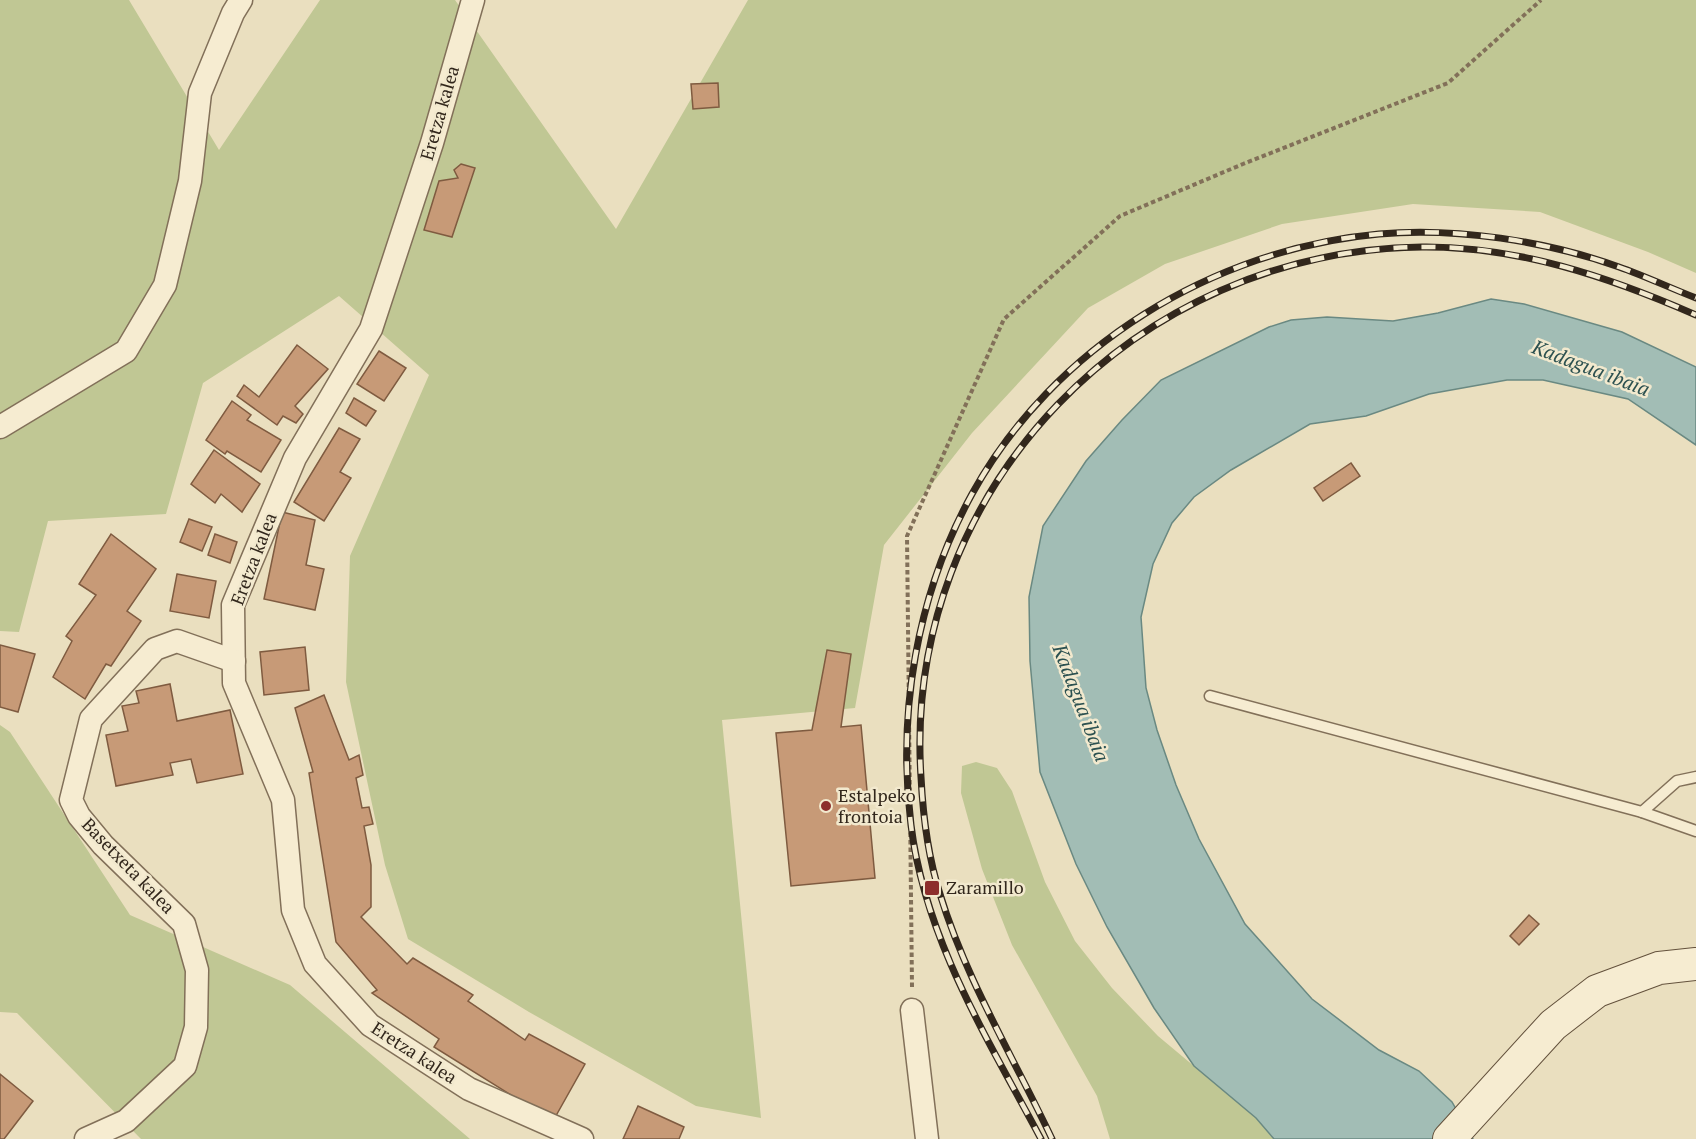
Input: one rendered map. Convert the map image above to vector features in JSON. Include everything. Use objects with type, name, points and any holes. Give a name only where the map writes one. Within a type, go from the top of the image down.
[{"type":"street","points":[[0,427],[126,351],[165,285],[190,181],[200,93],[233,13],[241,0]]},
{"type":"street","name":"Eretza kalea","points":[[473,0],[432,143],[371,329],[295,458],[233,606],[234,683],[283,800],[293,910],[315,964],[369,1025],[469,1089],[582,1139]]},
{"type":"street","name":"Basetxeta kalea","points":[[86,1139],[126,1121],[185,1066],[196,1027],[197,970],[184,924],[103,845],[79,816],[70,800],[91,719],[155,649],[177,641],[234,661]]},
{"type":"street","points":[[1449,1139],[1553,1025],[1597,991],[1659,968],[1696,964]]},
{"type":"street","points":[[912,1010],[927,1139]]},
{"type":"lane","points":[[1210,696],[1642,813],[1696,831]]},
{"type":"lane","points":[[1642,813],[1677,781],[1696,777]]},
{"type":"path","points":[[912,1010],[907,536],[1004,319],[1120,216],[1448,83],[1541,0]]},
{"type":"green space","points":[[0,0],[129,0],[219,150],[320,0],[455,0],[616,229],[748,0],[1696,0],[1696,273],[1648,252],[1540,212],[1413,204],[1282,224],[1165,264],[1088,308],[972,433],[884,545],[855,708],[722,720],[761,1118],[696,1106],[529,1012],[408,939],[385,865],[346,682],[350,556],[429,375],[339,296],[203,383],[166,514],[48,521],[19,632],[0,631]]},
{"type":"green space","points":[[0,725],[10,732],[130,915],[290,985],[470,1139],[141,1139],[17,1013],[0,1012]]},
{"type":"green space","points":[[976,762],[997,768],[1012,791],[1045,882],[1075,941],[1112,988],[1158,1036],[1256,1118],[1274,1139],[1110,1139],[1097,1096],[1012,945],[982,869],[961,793],[962,766]]},
{"type":"water","name":"Kadagua ibaia","points":[[1491,299],[1524,304],[1622,332],[1696,367],[1696,445],[1628,399],[1543,380],[1507,380],[1429,394],[1366,416],[1310,424],[1231,470],[1194,497],[1172,523],[1153,564],[1141,617],[1146,688],[1157,730],[1176,785],[1199,839],[1245,924],[1312,999],[1379,1050],[1419,1071],[1452,1102],[1473,1139],[1274,1139],[1256,1118],[1194,1066],[1154,1008],[1107,927],[1076,864],[1040,772],[1030,661],[1029,597],[1043,526],[1086,461],[1161,380],[1269,327],[1291,320],[1327,317],[1393,321],[1438,313]]},
{"type":"building","points":[[718,83],[719,107],[693,109],[691,84]]},
{"type":"building","points":[[461,164],[475,168],[452,237],[424,230],[439,181],[458,178],[454,170]]},
{"type":"building","points":[[297,345],[328,369],[295,406],[303,414],[296,423],[283,416],[277,425],[237,396],[244,385],[259,397]]},
{"type":"building","points":[[379,351],[406,368],[384,401],[357,384]]},
{"type":"building","points":[[354,398],[376,411],[366,426],[346,413]]},
{"type":"building","points":[[232,401],[251,415],[247,420],[281,440],[261,472],[227,451],[225,454],[206,440]]},
{"type":"building","points":[[339,428],[360,439],[340,472],[351,478],[324,521],[294,502]]},
{"type":"building","points":[[214,450],[260,484],[242,512],[221,494],[215,503],[191,484]]},
{"type":"building","points":[[1351,463],[1360,476],[1323,501],[1314,488]]},
{"type":"building","points":[[282,512],[315,520],[306,565],[324,569],[315,610],[264,599]]},
{"type":"building","points":[[189,519],[212,527],[202,551],[180,542]]},
{"type":"building","points":[[111,534],[156,569],[127,611],[141,621],[111,666],[106,664],[85,699],[53,677],[72,641],[66,636],[96,595],[79,584]]},
{"type":"building","points":[[215,534],[237,542],[230,563],[208,555]]},
{"type":"building","points":[[177,574],[216,581],[209,618],[170,611]]},
{"type":"building","points":[[0,645],[35,654],[18,712],[0,707]]},
{"type":"building","points":[[305,647],[309,690],[264,695],[260,652]]},
{"type":"building","name":"Estalpeko frontoia","points":[[827,650],[851,654],[841,727],[861,725],[875,878],[791,886],[776,733],[812,730]]},
{"type":"building","points":[[170,684],[177,721],[230,710],[243,774],[197,783],[191,759],[170,763],[173,775],[116,786],[106,735],[128,731],[122,706],[139,703],[136,691]]},
{"type":"building","points":[[324,695],[349,760],[359,755],[363,775],[356,778],[362,808],[369,807],[373,824],[364,826],[371,865],[371,907],[361,917],[407,964],[413,958],[473,995],[468,1001],[525,1040],[529,1034],[585,1064],[553,1121],[434,1047],[439,1039],[372,993],[377,990],[336,942],[309,773],[313,772],[295,708]]},
{"type":"building","points":[[1529,915],[1539,924],[1519,945],[1510,936]]},
{"type":"building","points":[[0,1074],[33,1101],[4,1139],[0,1139]]},
{"type":"building","points":[[638,1106],[684,1127],[679,1139],[623,1139]]},
{"type":"railway","points":[[1041,1139],[980,1026],[944,949],[918,867],[907,782],[910,697],[925,613],[937,572],[953,532],[972,494],[1006,441],[1046,393],[1093,351],[1144,314],[1199,284],[1257,260],[1317,243],[1408,232],[1500,238],[1591,258],[1696,298]]},
{"type":"railway","points":[[1052,1139],[963,957],[932,866],[923,807],[921,777],[925,671],[951,573],[996,483],[1058,405],[1133,340],[1221,290],[1318,259],[1422,247],[1493,252],[1562,266],[1630,288],[1696,315]]},
{"type":"place","name":"Estalpeko frontoia","points":[[826,806]]},
{"type":"place","name":"Zaramillo","points":[[932,888]]}]
